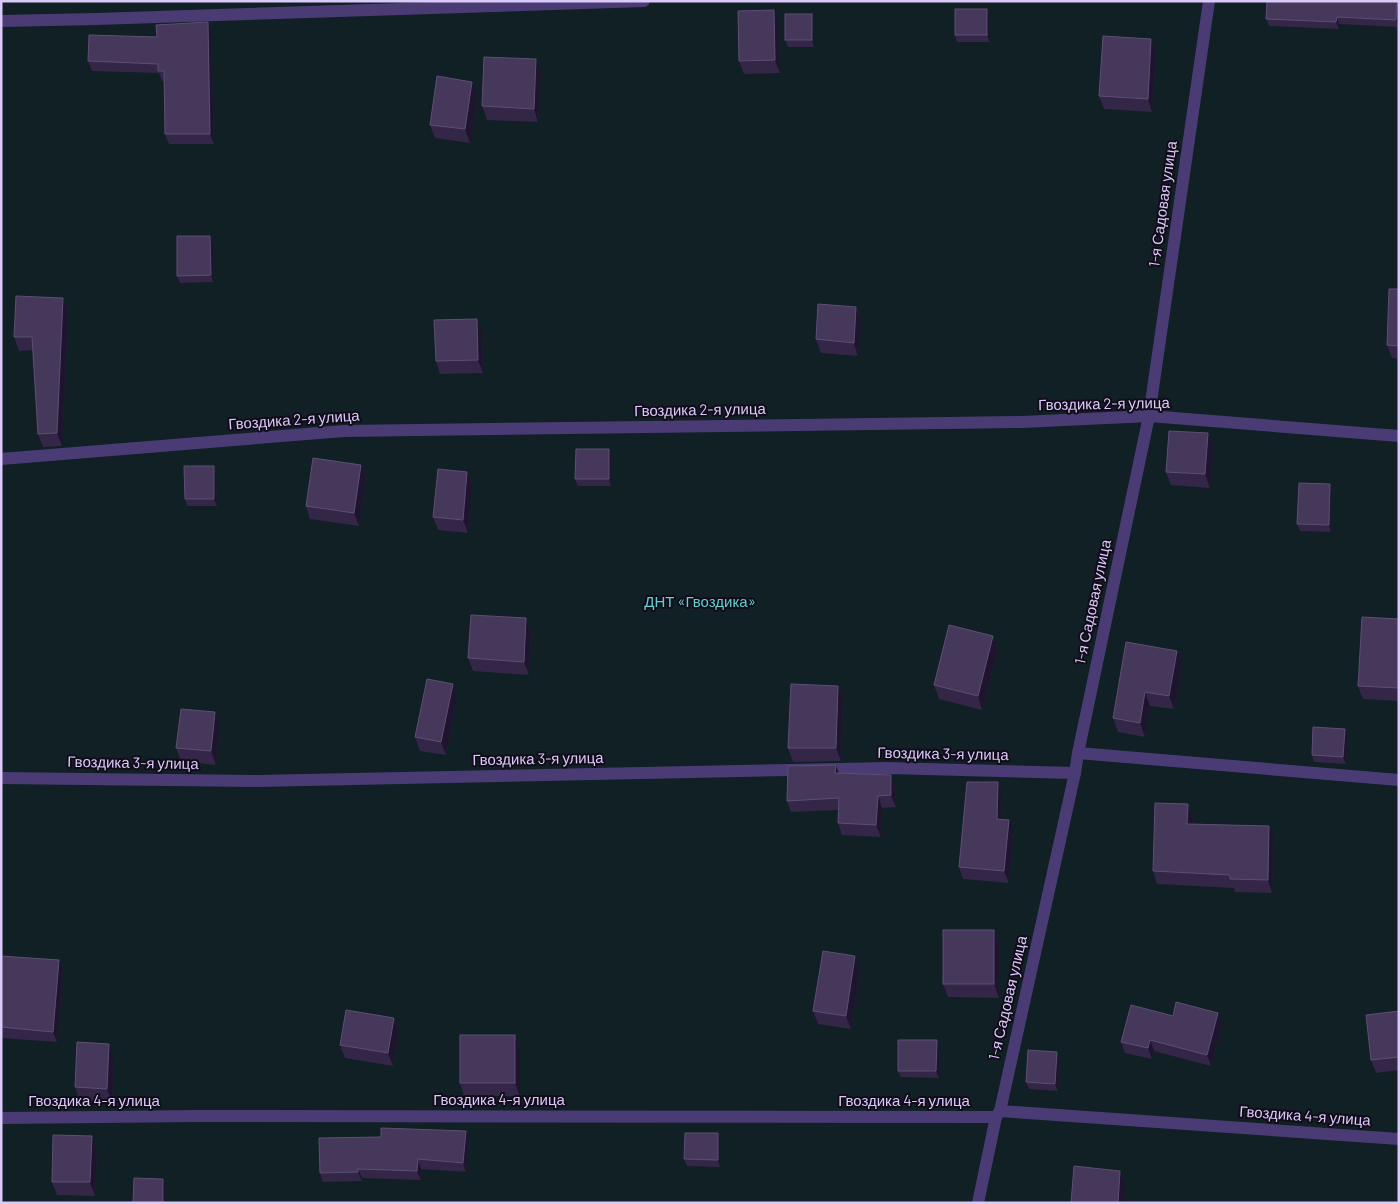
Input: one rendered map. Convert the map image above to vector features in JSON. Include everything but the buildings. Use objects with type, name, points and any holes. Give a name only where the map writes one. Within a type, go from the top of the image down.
[{"type":"street","points":[[1,21],[644,1]]},
{"type":"street","name":"1-я Садовая улица","points":[[978,1203],[1075,773],[1149,416],[1209,1]]},
{"type":"street","name":"Гвоздика 2-я улица","points":[[1,459],[344,431],[1022,422],[1149,416],[1399,436]]},
{"type":"street","points":[[1078,753],[1399,780]]},
{"type":"street","name":"Гвоздика 3-я улица","points":[[1,778],[257,781],[888,768],[1075,773]]},
{"type":"street","name":"Гвоздика 4-я улица","points":[[1,1118],[998,1114],[1399,1139]]},
{"type":"green space","name":"ДНТ «Гвоздика»","points":[[1,1],[1399,1],[1399,1203],[1,1203]]}]
